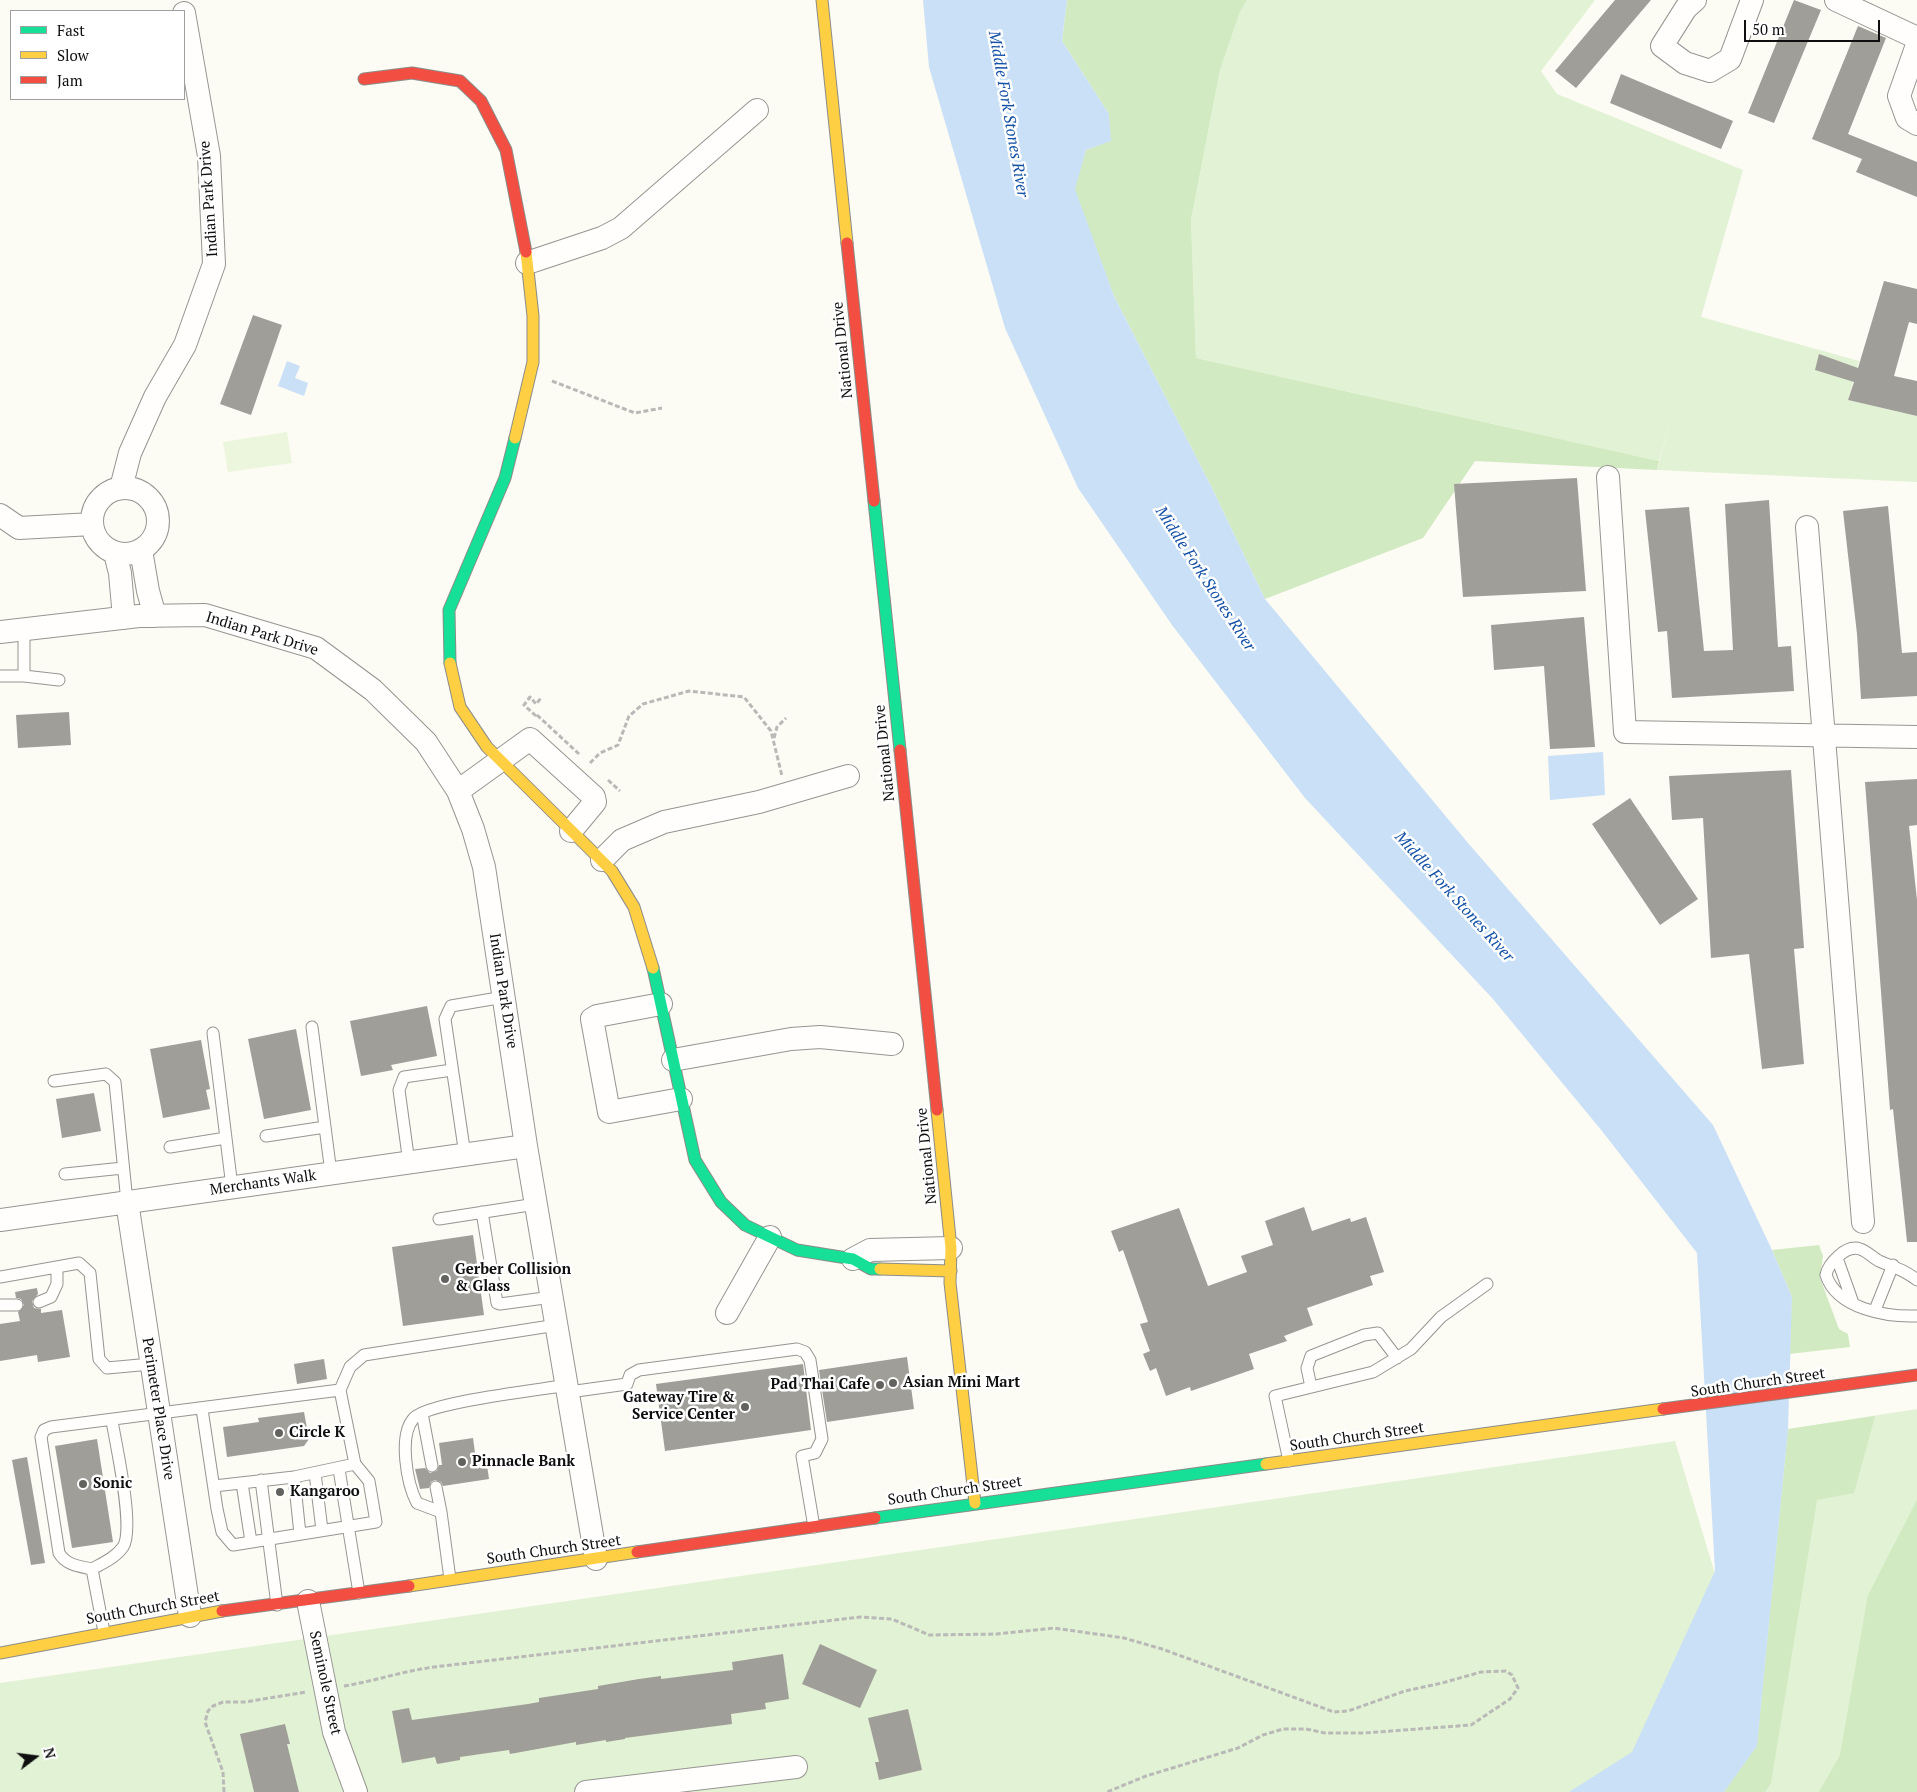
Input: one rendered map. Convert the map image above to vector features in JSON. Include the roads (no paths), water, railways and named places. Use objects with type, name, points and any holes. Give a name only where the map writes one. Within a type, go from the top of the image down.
[{"type":"main road","name":"National Drive","points":[[822,0],[951,1248],[950,1284],[974,1503]]},
{"type":"main road","points":[[364,79],[412,72],[460,81],[481,100],[506,150],[523,229],[532,316],[533,362],[505,478],[449,610],[450,661],[460,707],[487,747],[612,871],[634,908],[650,956],[695,1160],[721,1202],[745,1225],[796,1250],[852,1258],[871,1269],[951,1271]]},
{"type":"main road","name":"South Church Street","points":[[0,1653],[190,1616],[308,1601],[974,1503],[1637,1415],[1917,1375]]},
{"type":"street","points":[[1695,0],[1686,8],[1662,46],[1685,63],[1710,71],[1730,60],[1752,0]]},
{"type":"street","points":[[1836,0],[1917,38]]},
{"type":"street","name":"Indian Park Drive","points":[[121,488],[130,453],[155,397],[185,345],[214,264],[209,156],[185,18]]},
{"type":"street","points":[[1917,45],[1900,96],[1907,118],[1917,124]]},
{"type":"street","points":[[527,263],[602,238],[621,228],[757,110]]},
{"type":"street","points":[[1608,477],[1625,732],[1826,737],[1917,737]]},
{"type":"street","points":[[121,488],[134,489],[145,495],[154,505],[158,517],[157,530],[151,542],[141,550],[128,554],[115,553],[99,542],[92,524],[93,512],[99,500],[109,492],[121,488]]},
{"type":"street","points":[[0,515],[19,528],[92,524]]},
{"type":"street","points":[[1808,527],[1863,1222]]},
{"type":"street","points":[[141,550],[154,616]]},
{"type":"street","points":[[115,553],[120,573],[124,618]]},
{"type":"street","name":"Indian Park Drive","points":[[0,632],[124,618],[205,615],[316,648],[373,690],[426,742],[458,791],[473,829],[484,867],[526,1146],[596,1559]]},
{"type":"street","points":[[458,791],[530,739],[594,797],[595,802],[571,830]]},
{"type":"street","points":[[602,860],[622,840],[664,822],[786,794],[848,776]]},
{"type":"street","points":[[661,1004],[597,1016],[592,1019],[609,1112],[681,1098]]},
{"type":"street","points":[[673,1060],[791,1039],[820,1037],[892,1044]]},
{"type":"street","name":"Merchants Walk","points":[[0,1220],[526,1146]]},
{"type":"street","name":"Perimeter Place Drive","points":[[127,1202],[190,1616]]},
{"type":"street","points":[[727,1313],[770,1237]]},
{"type":"street","points":[[852,1258],[870,1250],[951,1248]]},
{"type":"street","name":"Seminole Street","points":[[308,1601],[334,1732],[356,1792]]},
{"type":"street","points":[[586,1792],[796,1767]]},
{"type":"lane","points":[[24,629],[24,676]]},
{"type":"lane","points":[[0,676],[24,676],[59,680]]},
{"type":"lane","points":[[464,1155],[445,1019],[451,1006],[504,996]]},
{"type":"lane","points":[[312,1027],[331,1173]]},
{"type":"lane","points":[[213,1033],[232,1187]]},
{"type":"lane","points":[[409,1163],[399,1090],[404,1078],[452,1070]]},
{"type":"lane","points":[[54,1080],[106,1074],[114,1082],[127,1202]]},
{"type":"lane","points":[[266,1136],[325,1127]]},
{"type":"lane","points":[[170,1147],[226,1138]]},
{"type":"lane","points":[[65,1174],[123,1168]]},
{"type":"lane","points":[[439,1218],[536,1204]]},
{"type":"lane","points":[[482,1212],[497,1303],[552,1297]]},
{"type":"lane","points":[[1917,1280],[1907,1272],[1878,1261],[1861,1249],[1848,1250],[1827,1268],[1827,1278],[1842,1297],[1853,1303],[1875,1310],[1917,1316]]},
{"type":"lane","points":[[0,1277],[79,1263],[90,1273],[99,1359],[107,1368],[151,1364]]},
{"type":"lane","points":[[1875,1310],[1892,1266]]},
{"type":"lane","points":[[40,1302],[50,1298],[56,1284],[57,1267]]},
{"type":"lane","points":[[1289,1461],[1275,1396],[1373,1372],[1411,1350],[1441,1317],[1487,1284]]},
{"type":"lane","points":[[0,1305],[17,1305]]},
{"type":"lane","points":[[202,1409],[222,1532],[233,1545],[376,1522],[370,1482],[355,1464],[340,1390],[350,1366],[364,1355],[557,1325]]},
{"type":"lane","points":[[1311,1387],[1307,1368],[1311,1356],[1364,1335],[1378,1333],[1397,1358]]},
{"type":"lane","points":[[441,1512],[417,1503],[411,1491],[405,1444],[408,1427],[422,1413],[442,1406],[568,1388],[627,1384],[630,1375],[639,1370],[798,1349],[805,1352],[810,1360],[822,1439],[815,1453],[802,1456],[814,1527]]},
{"type":"lane","points":[[112,1421],[128,1525],[124,1545],[114,1557],[92,1569],[70,1564],[63,1560],[59,1553],[40,1437],[44,1430],[51,1427],[159,1415],[340,1390]]},
{"type":"lane","points":[[422,1413],[432,1466]]},
{"type":"lane","points":[[214,1486],[294,1477],[339,1469],[355,1464]]},
{"type":"lane","points":[[339,1469],[359,1593]]},
{"type":"lane","points":[[315,1473],[322,1530]]},
{"type":"lane","points":[[294,1477],[300,1534]]},
{"type":"lane","points":[[261,1480],[277,1605]]},
{"type":"lane","points":[[242,1483],[250,1542]]},
{"type":"lane","points":[[436,1487],[450,1580]]},
{"type":"lane","points":[[92,1569],[104,1632]]},
{"type":"water","name":"Middle Fork Stones River","points":[[923,0],[1067,0],[1062,41],[1109,114],[1111,141],[1086,150],[1075,189],[1114,296],[1212,488],[1265,599],[1468,843],[1713,1125],[1772,1250],[1792,1297],[1788,1429],[1757,1746],[1724,1792],[1569,1792],[1632,1752],[1715,1571],[1697,1253],[1602,1131],[1493,999],[1305,798],[1172,625],[1078,488],[1005,328],[929,67]]},
{"type":"water","points":[[287,361],[300,366],[295,378],[308,383],[304,396],[278,386]]},
{"type":"water","points":[[1603,752],[1605,795],[1550,800],[1548,756]]},
{"type":"place","name":"Gerber Collision & Glass","points":[[445,1279]]},
{"type":"place","name":"Asian Mini Mart","points":[[893,1383]]},
{"type":"place","name":"Pad Thai Cafe","points":[[880,1385]]},
{"type":"place","name":"Gateway Tire & Service Center","points":[[745,1407]]},
{"type":"place","name":"Circle K","points":[[279,1433]]},
{"type":"place","name":"Pinnacle Bank","points":[[462,1462]]},
{"type":"place","name":"Sonic","points":[[83,1484]]},
{"type":"place","name":"Kangaroo","points":[[280,1492]]}]
